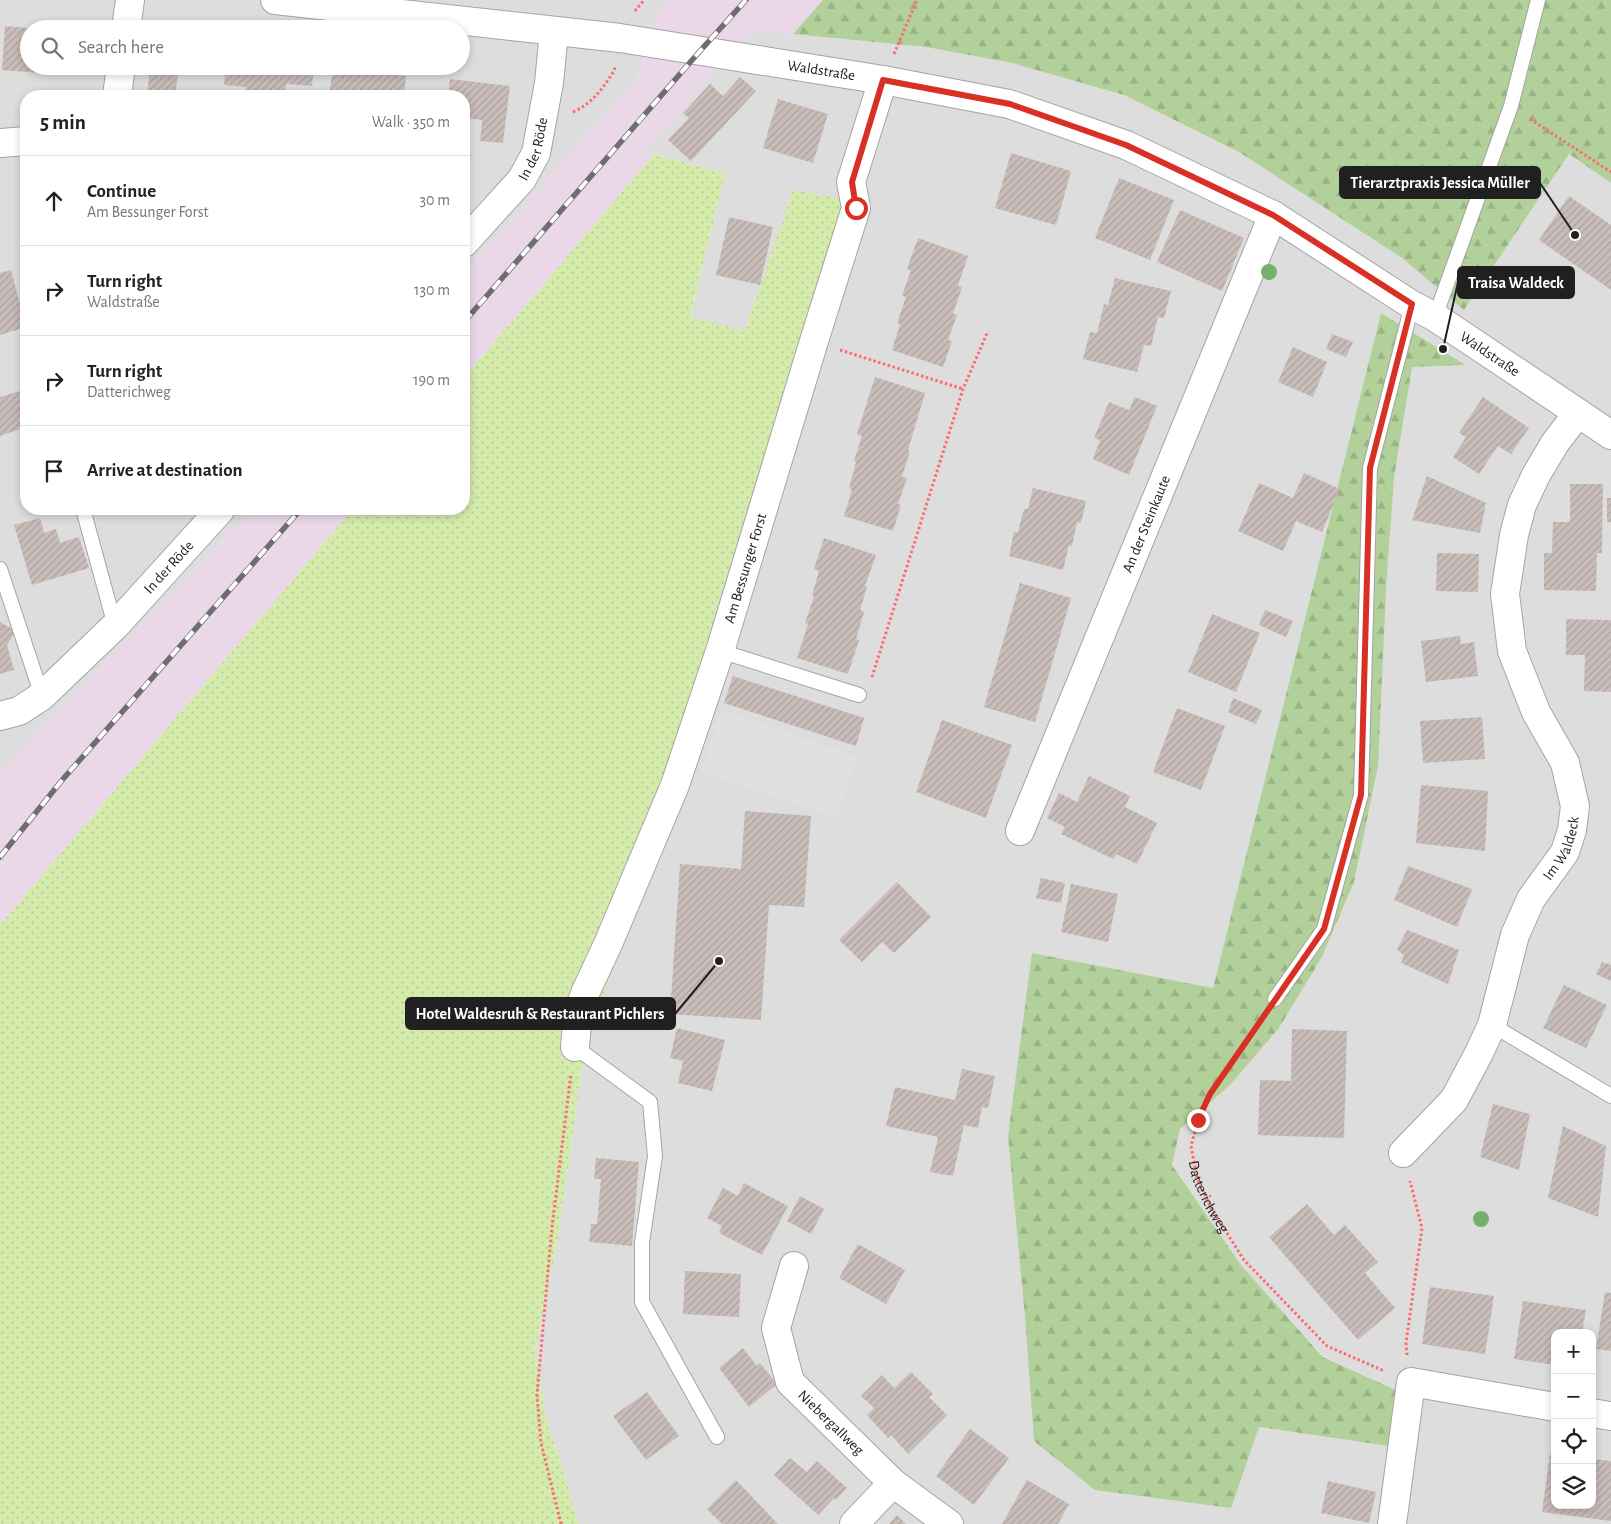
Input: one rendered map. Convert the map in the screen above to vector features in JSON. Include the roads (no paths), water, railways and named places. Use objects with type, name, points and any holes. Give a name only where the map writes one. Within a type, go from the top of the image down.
[{"type":"street","points":[[127,20],[130,0]]},
{"type":"street","name":"Waldstraße","points":[[275,0],[449,20]]},
{"type":"street","name":"Waldstraße","points":[[470,22],[620,38],[883,80],[1010,104],[1126,145],[1273,215],[1424,311],[1611,434]]},
{"type":"street","name":"In der Röde","points":[[470,236],[522,179],[536,153],[550,84],[554,32]]},
{"type":"street","points":[[118,90],[120,75]]},
{"type":"street","name":"Am Bessunger Forst","points":[[575,1048],[578,1012],[586,990],[608,944],[675,785],[720,651],[856,208],[852,182],[883,80]]},
{"type":"street","points":[[0,143],[20,142]]},
{"type":"street","name":"An der Steinkaute","points":[[1020,831],[1273,215]]},
{"type":"street","name":"Im Waldeck","points":[[1403,1152],[1454,1100],[1479,1053],[1492,1025],[1514,935],[1532,899],[1565,852],[1572,830],[1575,806],[1565,763],[1536,712],[1512,651],[1505,594],[1514,535],[1522,505],[1541,467],[1578,413]]},
{"type":"street","name":"In der Röde","points":[[0,716],[19,711],[42,696],[115,626],[216,515]]},
{"type":"street","name":"Niebergallweg","points":[[794,1266],[776,1328],[790,1382],[893,1483],[950,1524]]},
{"type":"street","points":[[1392,1524],[1411,1382],[1551,1406]]},
{"type":"street","points":[[854,1524],[893,1483]]},
{"type":"lane","points":[[1275,999],[1324,929],[1361,795],[1370,468],[1424,311],[1511,106],[1538,0]]},
{"type":"lane","points":[[85,515],[115,626]]},
{"type":"lane","points":[[0,569],[42,696]]},
{"type":"lane","points":[[720,651],[859,695]]},
{"type":"lane","points":[[1492,1025],[1611,1096]]},
{"type":"lane","points":[[575,1048],[650,1102],[655,1156],[642,1242],[642,1302],[717,1437]]},
{"type":"railway","points":[[470,315],[746,0]]},
{"type":"railway","points":[[0,857],[63,779],[296,515]]},
{"type":"place","name":"Tierarztpraxis Jessica Müller","points":[[1575,235]]},
{"type":"place","name":"Traisa Waldeck","points":[[1443,349]]},
{"type":"place","name":"Hotel Waldesruh & Restaurant Pichlers","points":[[719,961]]}]
